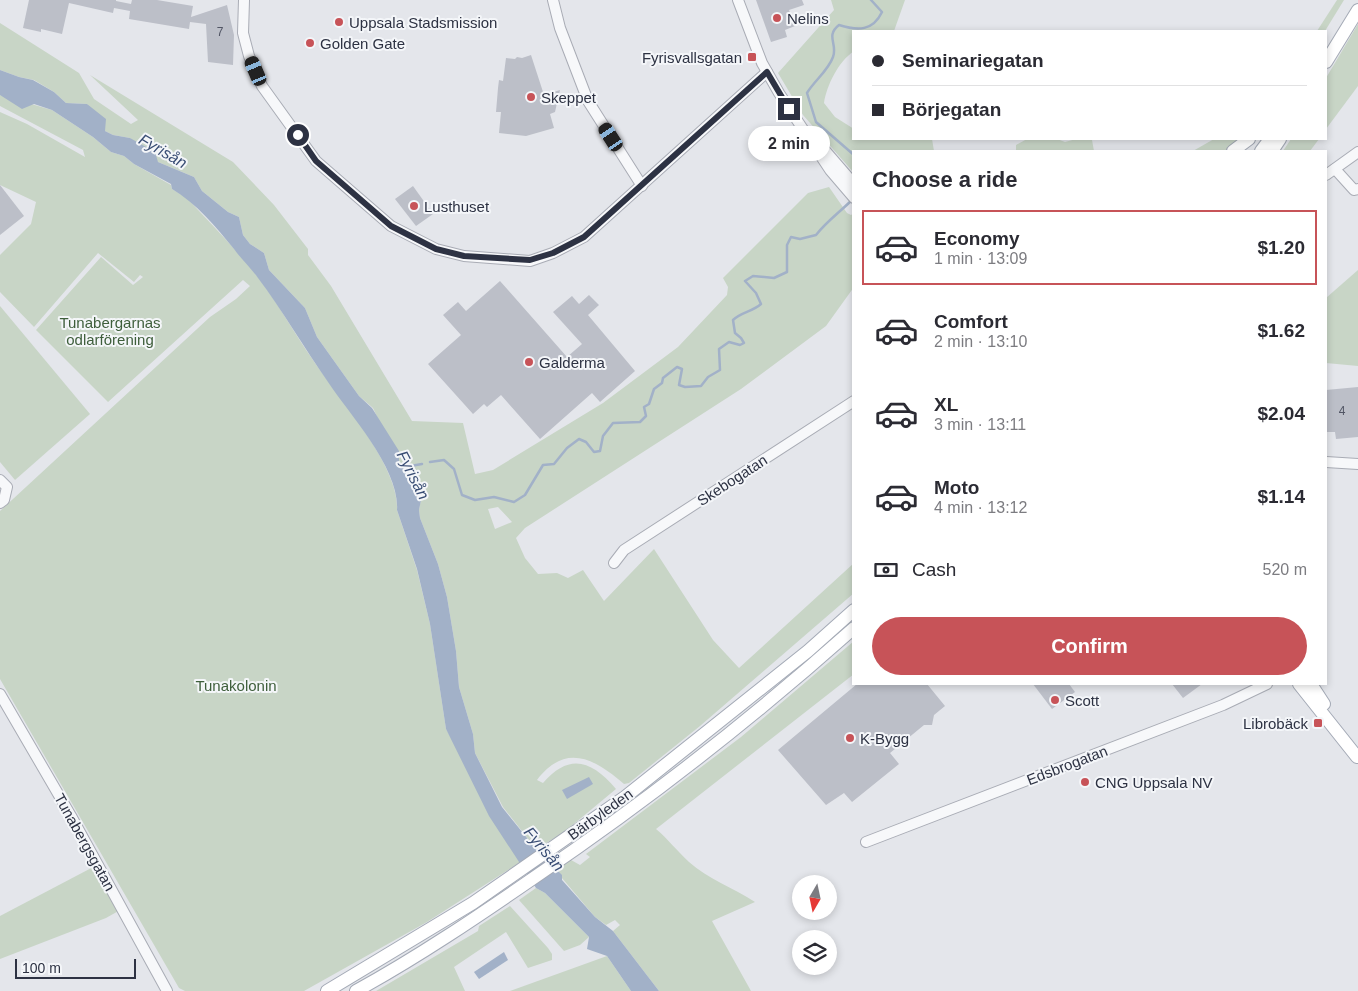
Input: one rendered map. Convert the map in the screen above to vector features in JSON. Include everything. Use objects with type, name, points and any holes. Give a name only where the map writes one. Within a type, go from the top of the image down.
[{"type":"main road","points":[[1327,46],[1356,0]]},
{"type":"main road","points":[[1327,60],[1358,10]]},
{"type":"main road","points":[[1234,150],[1248,140]]},
{"type":"main road","name":"Bärbyleden","points":[[327,991],[473,903],[625,797],[808,651],[852,612]]},
{"type":"main road","name":"Bärbyleden","points":[[356,991],[481,915],[636,807],[757,711],[852,630]]},
{"type":"main road","points":[[1300,685],[1358,758]]},
{"type":"main road","points":[[1312,685],[1358,758]]},
{"type":"street","points":[[244,0],[243,33],[249,56],[262,86],[316,161],[391,226],[436,249],[464,256],[530,260],[553,253],[584,237],[767,72]]},
{"type":"street","points":[[553,0],[560,28],[588,101],[642,186]]},
{"type":"street","points":[[738,0],[767,72],[779,93],[850,185]]},
{"type":"street","points":[[1327,174],[1358,152]]},
{"type":"street","points":[[1335,168],[1354,190],[1358,189]]},
{"type":"street","name":"Skebogatan","points":[[614,563],[624,550],[852,402]]},
{"type":"street","points":[[1327,462],[1358,464]]},
{"type":"street","points":[[0,480],[7,487],[4,500],[0,503]]},
{"type":"street","name":"Edsbrogatan","points":[[866,842],[1223,705],[1265,685]]},
{"type":"street","name":"Tunabergsgatan","points":[[0,694],[71,816],[167,991]]},
{"type":"green space","points":[[831,0],[905,0],[894,30],[852,30],[852,53],[843,61],[834,74],[824,103],[835,117],[852,128],[852,140],[932,140],[934,150],[852,150],[852,171],[803,115],[778,73],[834,10]]},
{"type":"green space","points":[[1337,0],[1344,0],[1326,30],[1318,30]]},
{"type":"green space","points":[[0,23],[79,73],[94,99],[131,124],[138,120],[90,75],[233,162],[274,205],[308,249],[308,255],[331,286],[412,421],[463,423],[475,474],[493,470],[603,403],[678,347],[727,295],[728,287],[723,278],[808,193],[829,187],[847,213],[852,214],[852,290],[826,326],[741,389],[525,528],[516,538],[525,558],[538,574],[557,573],[568,578],[583,570],[604,601],[654,549],[713,640],[739,668],[852,565],[852,595],[700,726],[629,783],[624,784],[602,767],[580,758],[558,761],[548,768],[537,780],[543,783],[562,767],[581,764],[598,772],[616,789],[563,833],[536,849],[503,807],[475,753],[473,734],[459,687],[456,651],[447,597],[438,564],[420,518],[421,499],[398,461],[373,408],[359,396],[317,337],[305,308],[269,270],[264,253],[250,244],[243,235],[239,217],[228,212],[202,191],[194,177],[158,162],[130,138],[113,135],[105,131],[87,104],[66,103],[54,92],[34,80],[0,70]],"holes":[[[498,507],[512,522],[495,529],[488,509]]]},
{"type":"green space","points":[[1358,24],[1358,86],[1327,128],[1327,76]]},
{"type":"green space","name":"Tunakolonin","points":[[0,95],[52,110],[93,137],[111,152],[124,156],[134,164],[171,185],[172,189],[187,198],[258,277],[313,360],[365,432],[389,473],[395,492],[397,510],[417,570],[430,624],[446,729],[522,861],[427,922],[304,991],[185,991],[179,988],[0,679],[0,511],[210,317],[236,299],[250,286],[243,280],[108,402],[36,330],[101,257],[133,285],[143,277],[140,275],[134,282],[98,253],[34,327],[0,292],[0,255],[31,224],[36,202],[0,185],[0,112],[27,124],[85,157],[83,150],[0,106]]},
{"type":"green space","points":[[1025,140],[1060,140],[1065,142],[1092,140],[1094,150],[1016,150],[1016,145]]},
{"type":"green space","points":[[1212,140],[1240,140],[1228,150],[1195,150]]},
{"type":"green space","points":[[1290,140],[1318,140],[1311,150],[1284,150]]},
{"type":"green space","points":[[1358,270],[1358,366],[1327,363],[1327,297]]},
{"type":"green space","points":[[0,306],[90,414],[15,480],[0,462]]},
{"type":"green space","points":[[852,643],[852,676],[656,829],[696,868],[755,902],[712,921],[751,991],[659,991],[613,931],[620,925],[615,920],[606,925],[595,917],[556,871],[571,860],[580,865],[590,857],[586,854],[741,737]]},
{"type":"green space","points":[[97,865],[122,909],[106,918],[0,959],[0,916]]},
{"type":"green space","points":[[536,888],[545,893],[589,937],[580,945],[564,951],[519,900]]},
{"type":"green space","points":[[510,906],[548,948],[552,954],[552,960],[528,968],[506,932],[454,967],[465,991],[376,991],[478,931],[479,926]]},
{"type":"green space","points":[[607,956],[631,991],[510,991]]},
{"type":"water","points":[[0,70],[33,80],[54,92],[66,103],[87,104],[106,119],[105,131],[113,135],[130,138],[155,152],[158,162],[194,177],[202,191],[228,212],[239,217],[243,235],[250,244],[264,253],[269,270],[305,308],[317,337],[359,396],[372,408],[399,451],[399,461],[421,500],[420,518],[438,564],[447,597],[456,651],[459,687],[473,734],[475,753],[502,807],[536,849],[562,875],[562,880],[595,917],[613,931],[659,991],[631,991],[607,956],[587,949],[589,937],[545,893],[536,888],[489,816],[446,729],[430,624],[417,569],[397,510],[396,494],[391,477],[372,443],[319,369],[285,316],[252,271],[213,224],[189,201],[172,189],[171,184],[134,164],[124,156],[111,152],[93,137],[52,110],[34,104],[22,109],[0,95]]},
{"type":"water","points":[[589,777],[593,784],[567,799],[562,790]]},
{"type":"water","points":[[504,952],[508,960],[479,979],[474,972]]},
{"type":"building","points":[[29,0],[116,0],[131,4],[132,0],[157,0],[193,6],[191,17],[227,5],[234,35],[233,65],[208,62],[206,24],[190,22],[189,29],[129,19],[130,11],[114,8],[113,13],[69,3],[62,34],[41,29],[41,32],[23,28]]},
{"type":"building","name":"Nelins","points":[[756,0],[802,0],[804,5],[789,10],[795,26],[785,30],[787,37],[771,42]]},
{"type":"building","name":"Skeppet","points":[[531,55],[544,95],[560,90],[555,112],[550,114],[554,128],[526,136],[499,133],[501,112],[496,112],[498,88],[499,80],[503,81],[506,58],[515,59]]},
{"type":"building","points":[[0,185],[24,216],[0,235]]},
{"type":"building","name":"Lusthuset","points":[[413,186],[433,214],[416,226],[395,199]]},
{"type":"building","name":"Galderma","points":[[500,281],[567,357],[582,344],[553,312],[572,296],[579,304],[589,295],[599,305],[588,315],[635,371],[600,402],[592,393],[540,439],[501,395],[487,407],[484,404],[473,414],[428,364],[461,335],[443,315],[458,302],[466,311]]},
{"type":"building","points":[[1358,387],[1358,437],[1336,439],[1335,432],[1327,432],[1327,390]]},
{"type":"building","name":"K-Bygg","points":[[856,685],[928,685],[945,706],[934,715],[932,725],[924,725],[890,753],[899,764],[852,802],[844,793],[826,805],[778,750]]},
{"type":"building","name":"Scott","points":[[1034,685],[1070,685],[1075,692],[1052,709]]},
{"type":"building","points":[[1173,685],[1201,685],[1183,698]]},
{"type":"waterway","points":[[852,153],[816,122],[807,93],[828,67],[833,57],[832,37],[835,29],[839,25],[859,29],[864,28],[874,23],[878,18],[882,12],[871,0]]},
{"type":"waterway","points":[[430,462],[444,460],[454,469],[462,495],[475,500],[494,497],[514,502],[525,495],[543,465],[554,464],[567,448],[579,439],[586,442],[594,452],[600,451],[603,436],[613,423],[640,422],[646,416],[644,407],[649,404],[654,389],[662,383],[663,378],[677,367],[682,369],[679,385],[685,387],[701,386],[708,377],[720,370],[719,349],[729,342],[740,345],[744,343],[735,333],[733,320],[761,304],[756,293],[745,281],[753,276],[774,278],[787,272],[787,245],[791,237],[800,239],[816,235],[852,200]]},
{"type":"waterway","name":"Librobäck","points":[[399,468],[422,464]]},
{"type":"place","name":"Nelins","points":[[777,18]]},
{"type":"place","name":"Uppsala Stadsmission","points":[[339,22]]},
{"type":"place","name":"Golden Gate","points":[[310,43]]},
{"type":"place","name":"Fyrisvallsgatan","points":[[752,57]]},
{"type":"place","name":"Skeppet","points":[[531,97]]},
{"type":"place","name":"Lusthuset","points":[[414,206]]},
{"type":"place","name":"Galderma","points":[[529,362]]},
{"type":"place","name":"Scott","points":[[1055,700]]},
{"type":"place","name":"Librobäck","points":[[1318,723]]},
{"type":"place","name":"K-Bygg","points":[[850,738]]},
{"type":"place","name":"CNG Uppsala NV","points":[[1085,782]]},
{"type":"route","points":[[298,135],[316,161],[391,226],[436,249],[464,256],[530,260],[553,253],[584,237],[767,72],[789,109]]},
{"type":"water label","name":"Fyrisån","points":[[163,151]]},
{"type":"water label","name":"Fyrisån","points":[[413,475]]},
{"type":"water label","name":"Fyrisån","points":[[544,849]]},
{"type":"park label","name":"Tunabergarnas odlarförening","points":[[110,330]]}]
